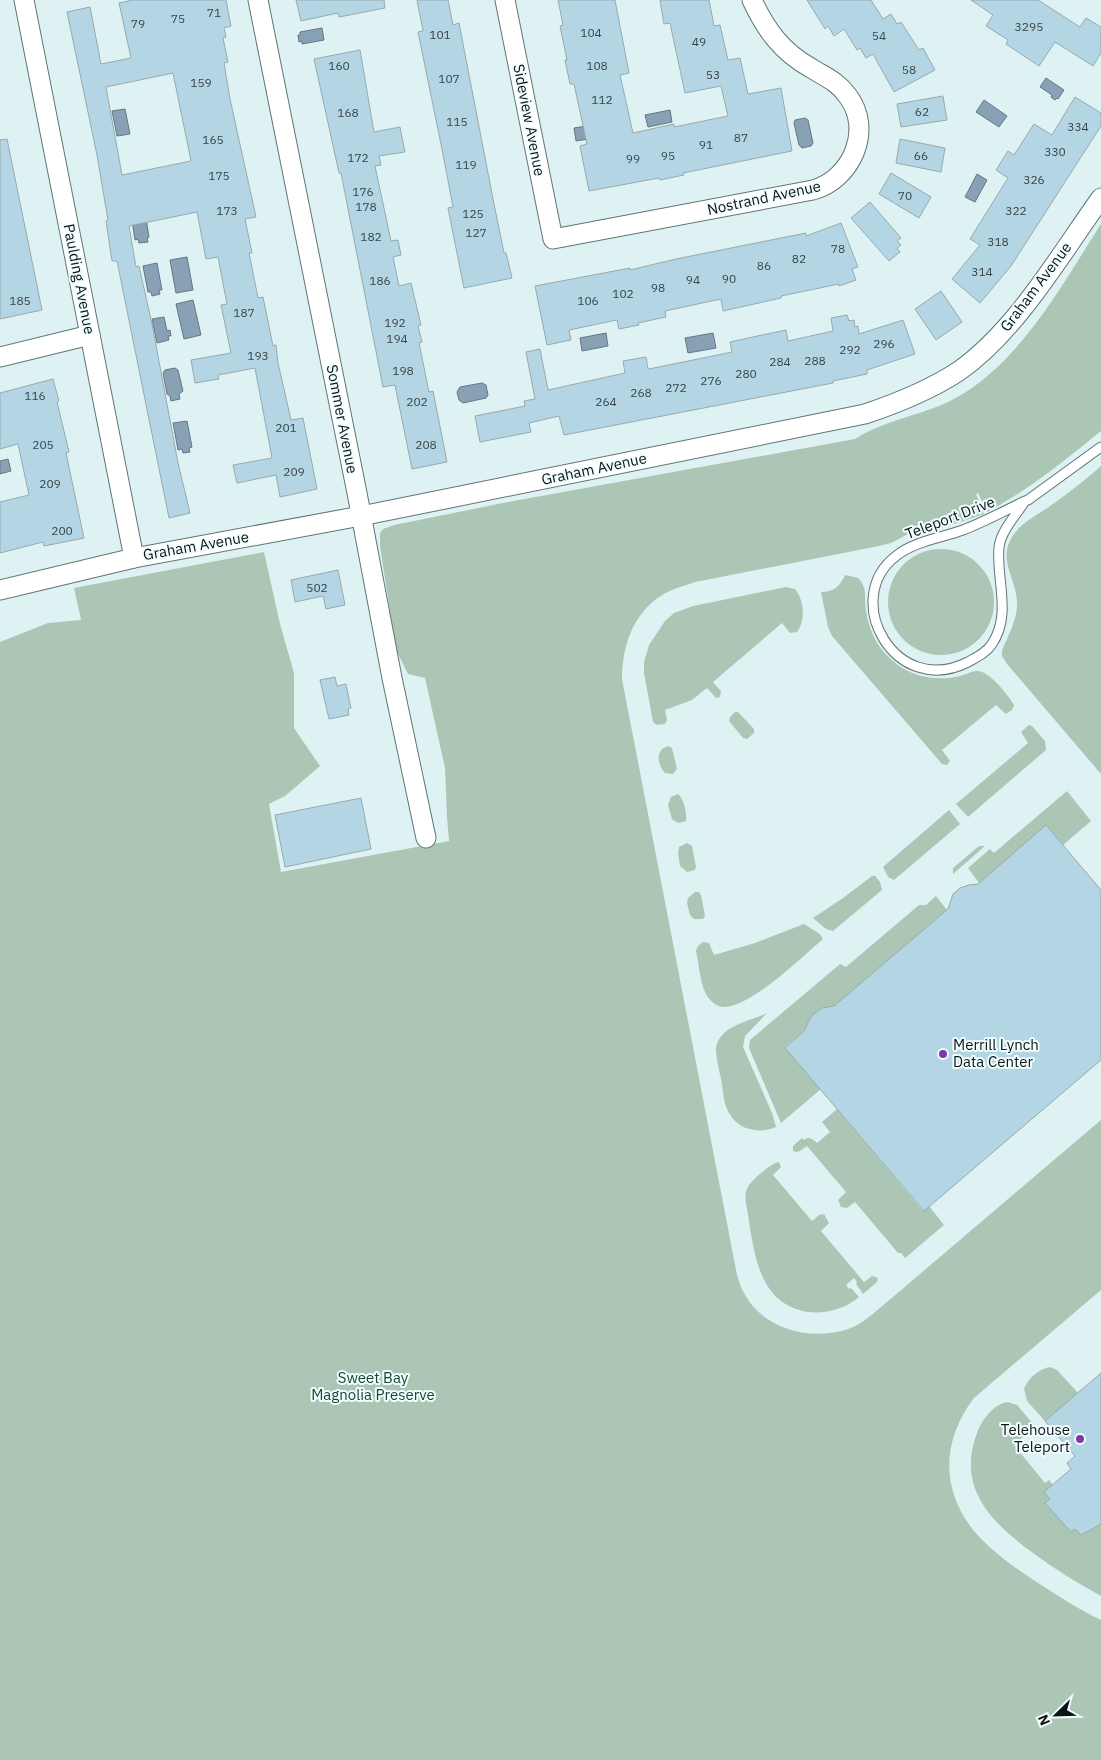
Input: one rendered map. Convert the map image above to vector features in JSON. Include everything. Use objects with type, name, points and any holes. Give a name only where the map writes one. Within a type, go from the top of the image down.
[{"type":"street","name":"Paulding Avenue","points":[[24,0],[134,558]]},
{"type":"street","name":"Sommer Avenue","points":[[258,0],[392,678],[426,838]]},
{"type":"street","name":"Sideview Avenue","points":[[505,0],[553,239]]},
{"type":"street","name":"Nostrand Avenue","points":[[553,239],[813,190],[831,182],[844,170],[852,158],[857,144],[859,124],[849,97],[838,84],[794,58],[777,41],[762,22],[752,0]]},
{"type":"street","name":"Graham Avenue","points":[[0,590],[134,558],[361,516],[865,414],[898,403],[927,390],[959,370],[988,347],[1023,308],[1101,198]]},
{"type":"street","points":[[0,357],[90,335]]},
{"type":"lane","name":"Teleport Drive","points":[[1025,502],[1006,529],[999,546],[1003,612],[999,630],[991,644],[982,654],[948,670],[930,669],[910,664],[895,655],[881,636],[875,616],[873,598],[878,580],[885,566],[908,548],[968,528],[1025,502],[1101,447]]},
{"type":"green space","name":"Sweet Bay Magnolia Preserve","points":[[1101,224],[1101,431],[1032,485],[987,512],[978,493],[976,494],[984,514],[954,524],[914,531],[891,543],[695,582],[662,595],[644,611],[631,632],[624,655],[622,679],[737,1275],[744,1293],[762,1315],[787,1329],[816,1334],[845,1330],[859,1324],[1101,1120],[1101,1290],[974,1398],[963,1414],[956,1431],[951,1447],[949,1464],[955,1498],[963,1515],[974,1531],[1003,1558],[1027,1576],[1101,1620],[1101,1760],[0,1760],[0,642],[48,623],[81,620],[74,588],[264,552],[280,624],[294,673],[294,728],[320,766],[285,796],[269,804],[281,872],[449,841],[445,768],[425,678],[408,674],[396,650],[380,546],[380,533],[383,529],[394,525],[503,503],[855,439],[878,427],[950,401],[975,386],[1018,346],[1054,298]]},
{"type":"green space","points":[[1101,466],[1101,774],[1007,664],[1002,656],[1002,651],[1017,610],[1017,596],[1007,557],[1010,541],[1023,524],[1065,495]]},
{"type":"green space","points":[[941,549],[961,553],[978,565],[990,582],[994,602],[990,622],[978,639],[961,651],[941,655],[921,651],[904,639],[892,622],[888,602],[892,582],[904,565],[921,553]]},
{"type":"green space","points":[[845,575],[858,578],[863,585],[867,618],[872,634],[880,648],[891,660],[920,676],[944,678],[960,676],[974,671],[982,672],[995,681],[1014,705],[1012,710],[1006,714],[996,705],[942,750],[950,761],[947,765],[942,764],[832,636],[828,627],[821,592],[836,588]]},
{"type":"green space","points":[[786,587],[795,589],[802,604],[802,622],[797,632],[790,633],[782,623],[713,682],[721,691],[720,697],[716,698],[707,688],[692,700],[665,710],[667,720],[665,724],[657,725],[653,722],[644,673],[644,662],[649,645],[665,621],[674,613],[693,606]]},
{"type":"green space","points":[[735,712],[738,712],[754,729],[754,733],[747,739],[743,738],[729,721]]},
{"type":"green space","points":[[1029,725],[1045,741],[1046,750],[968,817],[956,804],[1028,743],[1021,732]]},
{"type":"green space","points":[[668,746],[672,748],[677,769],[673,774],[665,773],[659,762],[659,754]]},
{"type":"green space","points":[[1067,791],[1091,821],[1063,845],[1046,826],[979,883],[968,868],[990,849],[994,853]]},
{"type":"green space","points":[[678,794],[683,803],[686,821],[678,823],[672,819],[668,805],[671,797]]},
{"type":"green space","points":[[949,810],[960,824],[894,880],[888,877],[883,867]]},
{"type":"green space","points":[[687,843],[692,846],[696,867],[695,870],[687,872],[680,866],[678,853],[679,847]]},
{"type":"green space","points":[[979,846],[985,846],[953,874],[953,868]]},
{"type":"green space","points":[[872,876],[875,876],[880,882],[882,890],[833,931],[826,929],[813,918],[843,898]]},
{"type":"green space","points":[[695,892],[699,892],[701,895],[705,916],[703,919],[694,919],[690,915],[687,903],[688,898]]},
{"type":"green space","points":[[936,896],[947,910],[834,1006],[822,1008],[815,1013],[809,1020],[805,1030],[785,1047],[821,1089],[781,1123],[749,1048],[750,1040],[840,964],[846,967],[919,905],[926,905]]},
{"type":"green space","points":[[804,924],[820,934],[823,939],[777,979],[750,998],[737,1004],[721,1007],[709,998],[703,986],[696,951],[703,942],[709,943],[714,955],[755,943]]},
{"type":"green space","points":[[767,1013],[745,1036],[743,1047],[772,1113],[776,1127],[754,1130],[741,1126],[727,1109],[716,1048],[723,1034],[729,1029]]},
{"type":"green space","points":[[837,1109],[923,1211],[929,1206],[944,1225],[905,1258],[901,1253],[898,1253],[855,1202],[847,1208],[841,1207],[838,1200],[846,1192],[807,1146],[800,1151],[793,1151],[793,1146],[802,1138],[804,1140],[811,1138],[817,1143],[830,1132],[822,1122]]},
{"type":"green space","points":[[779,1162],[781,1167],[773,1175],[812,1221],[819,1215],[824,1214],[829,1223],[821,1231],[864,1282],[872,1276],[878,1278],[877,1282],[863,1294],[854,1278],[846,1285],[859,1297],[841,1308],[808,1312],[790,1306],[777,1297],[767,1285],[760,1270],[751,1236],[746,1193],[750,1184],[757,1176],[771,1165]]},
{"type":"green space","points":[[1050,1367],[1057,1370],[1078,1393],[1045,1421],[1027,1401],[1024,1389],[1034,1375]]},
{"type":"green space","points":[[1008,1402],[1017,1405],[1035,1426],[1014,1445],[1045,1483],[1049,1480],[1053,1485],[1044,1492],[1050,1499],[1046,1503],[1071,1532],[1075,1529],[1081,1535],[1101,1524],[1101,1596],[1033,1553],[1004,1529],[982,1502],[975,1487],[971,1471],[972,1453],[977,1433],[985,1418],[993,1409]]},
{"type":"water","points":[[322,28],[324,40],[302,44],[302,41],[299,42],[298,35],[300,35],[300,32]]},
{"type":"water","points":[[1046,78],[1064,90],[1058,99],[1055,100],[1051,97],[1052,95],[1040,87]]},
{"type":"water","points":[[984,100],[1007,116],[999,127],[976,112]]},
{"type":"water","points":[[125,109],[130,134],[117,136],[112,111]]},
{"type":"water","points":[[670,110],[672,122],[648,127],[645,115]]},
{"type":"water","points":[[805,118],[808,120],[813,143],[811,146],[802,148],[799,145],[794,123],[795,120]]},
{"type":"water","points":[[599,124],[601,137],[576,141],[574,128]]},
{"type":"water","points":[[977,174],[987,180],[975,202],[965,197]]},
{"type":"water","points":[[145,212],[149,237],[147,238],[148,242],[139,243],[138,239],[135,240],[131,214]]},
{"type":"water","points":[[187,257],[193,290],[176,293],[170,260]]},
{"type":"water","points":[[157,263],[162,290],[159,290],[160,294],[152,296],[151,292],[148,292],[143,266]]},
{"type":"water","points":[[193,300],[201,335],[184,339],[176,304]]},
{"type":"water","points":[[164,317],[167,331],[170,330],[171,336],[168,336],[169,340],[157,343],[152,319]]},
{"type":"water","points":[[606,333],[608,346],[582,351],[580,338]]},
{"type":"water","points":[[713,333],[716,348],[688,353],[685,338]]},
{"type":"water","points":[[175,368],[178,370],[183,391],[179,394],[180,399],[171,401],[170,396],[167,394],[163,373],[165,370]]},
{"type":"water","points":[[482,383],[486,385],[488,395],[486,398],[463,403],[459,400],[457,392],[460,387]]},
{"type":"water","points":[[187,421],[192,447],[189,448],[190,452],[183,453],[182,449],[178,450],[173,423]]},
{"type":"water","points":[[8,459],[11,471],[0,474],[0,461]]},
{"type":"building","points":[[133,0],[226,0],[231,26],[224,28],[226,37],[223,38],[228,62],[224,63],[256,217],[245,219],[252,253],[249,253],[258,298],[263,297],[273,346],[276,345],[278,363],[291,420],[303,418],[317,489],[280,497],[276,475],[237,483],[233,465],[272,458],[255,368],[218,375],[219,379],[195,383],[191,360],[231,353],[221,305],[227,304],[218,257],[206,259],[197,212],[129,226],[136,267],[139,266],[152,324],[178,463],[190,513],[169,518],[117,261],[112,261],[106,221],[108,220],[97,155],[67,12],[90,7],[101,64],[131,58],[119,3]],"holes":[[[173,73],[191,161],[122,175],[106,87]]]},
{"type":"building","points":[[296,0],[384,0],[385,8],[339,17],[338,13],[301,21]]},
{"type":"building","points":[[417,0],[448,0],[453,25],[459,23],[504,253],[506,253],[512,278],[464,288],[448,208],[453,207],[418,32],[423,31]]},
{"type":"building","points":[[558,0],[615,0],[629,73],[620,75],[633,133],[674,124],[674,127],[728,116],[721,86],[685,93],[670,23],[664,24],[660,0],[709,0],[714,26],[720,25],[728,60],[740,58],[748,94],[781,88],[792,151],[683,173],[684,175],[660,180],[659,178],[589,191],[580,146],[587,144],[574,84],[570,84],[565,60],[567,60],[560,26],[563,25]]},
{"type":"building","points":[[807,0],[871,0],[883,19],[891,14],[897,24],[901,22],[919,50],[923,48],[935,70],[894,92],[873,54],[866,58],[860,48],[857,50],[844,29],[834,36],[828,26],[825,29]]},
{"type":"building","points":[[971,0],[1038,0],[1080,27],[1086,18],[1101,27],[1101,53],[1093,66],[1055,42],[1039,66],[1006,44],[1008,40],[986,26],[993,15]]},
{"type":"building","points":[[360,50],[374,132],[400,127],[405,152],[379,156],[381,165],[375,166],[391,241],[398,240],[401,255],[393,257],[399,286],[411,283],[421,325],[418,326],[422,342],[419,343],[429,392],[433,391],[447,462],[412,469],[395,385],[383,387],[341,173],[339,173],[314,59]]},
{"type":"building","points":[[943,96],[947,120],[901,127],[897,104]]},
{"type":"building","points":[[1075,97],[1101,113],[1101,126],[1011,266],[980,303],[952,279],[980,245],[970,239],[1008,178],[996,170],[1008,151],[1014,155],[1034,124],[1052,135]]},
{"type":"building","points":[[7,139],[42,310],[0,319],[0,140]]},
{"type":"building","points":[[900,139],[945,148],[941,172],[896,163]]},
{"type":"building","points":[[891,173],[931,197],[919,218],[879,194]]},
{"type":"building","points":[[870,202],[901,238],[897,241],[901,245],[897,248],[900,252],[889,261],[851,218]]},
{"type":"building","points":[[841,223],[858,267],[852,269],[856,280],[839,286],[839,284],[781,296],[781,298],[723,311],[721,299],[665,311],[666,317],[638,323],[639,325],[619,329],[617,320],[569,330],[571,340],[547,345],[535,286],[630,268],[630,270],[806,233],[806,236]]},
{"type":"building","points":[[941,291],[962,322],[936,340],[915,309]]},
{"type":"building","points":[[847,315],[849,321],[854,320],[855,327],[858,326],[859,334],[903,320],[915,354],[867,370],[867,374],[833,381],[833,383],[564,435],[559,416],[529,423],[531,432],[480,442],[475,416],[525,406],[524,401],[535,399],[526,352],[540,349],[548,390],[625,373],[623,361],[646,357],[649,369],[732,352],[730,342],[786,330],[788,341],[833,331],[831,318]]},
{"type":"building","points":[[53,379],[69,452],[66,453],[84,538],[44,546],[43,542],[0,553],[0,502],[29,495],[18,444],[0,449],[0,393]]},
{"type":"building","points":[[338,570],[345,605],[326,609],[323,596],[295,602],[291,580]]},
{"type":"building","points":[[335,677],[337,686],[346,684],[351,708],[348,709],[349,715],[329,719],[320,680]]},
{"type":"building","points":[[361,798],[371,849],[285,867],[275,815]]},
{"type":"building","name":"Merrill Lynch Data Center","points":[[1046,825],[1101,890],[1101,1060],[924,1211],[785,1048],[805,1030],[809,1020],[815,1013],[822,1008],[834,1006],[948,909],[953,894],[960,888],[978,884]]},
{"type":"building","name":"Telehouse Teleport","points":[[1101,1373],[1101,1524],[1081,1535],[1075,1529],[1071,1532],[1045,1503],[1050,1499],[1044,1492],[1071,1469],[1067,1463],[1075,1456],[1045,1421]]},
{"type":"place","name":"Merrill Lynch Data Center","points":[[943,1054]]},
{"type":"place","name":"Telehouse Teleport","points":[[1080,1439]]}]
